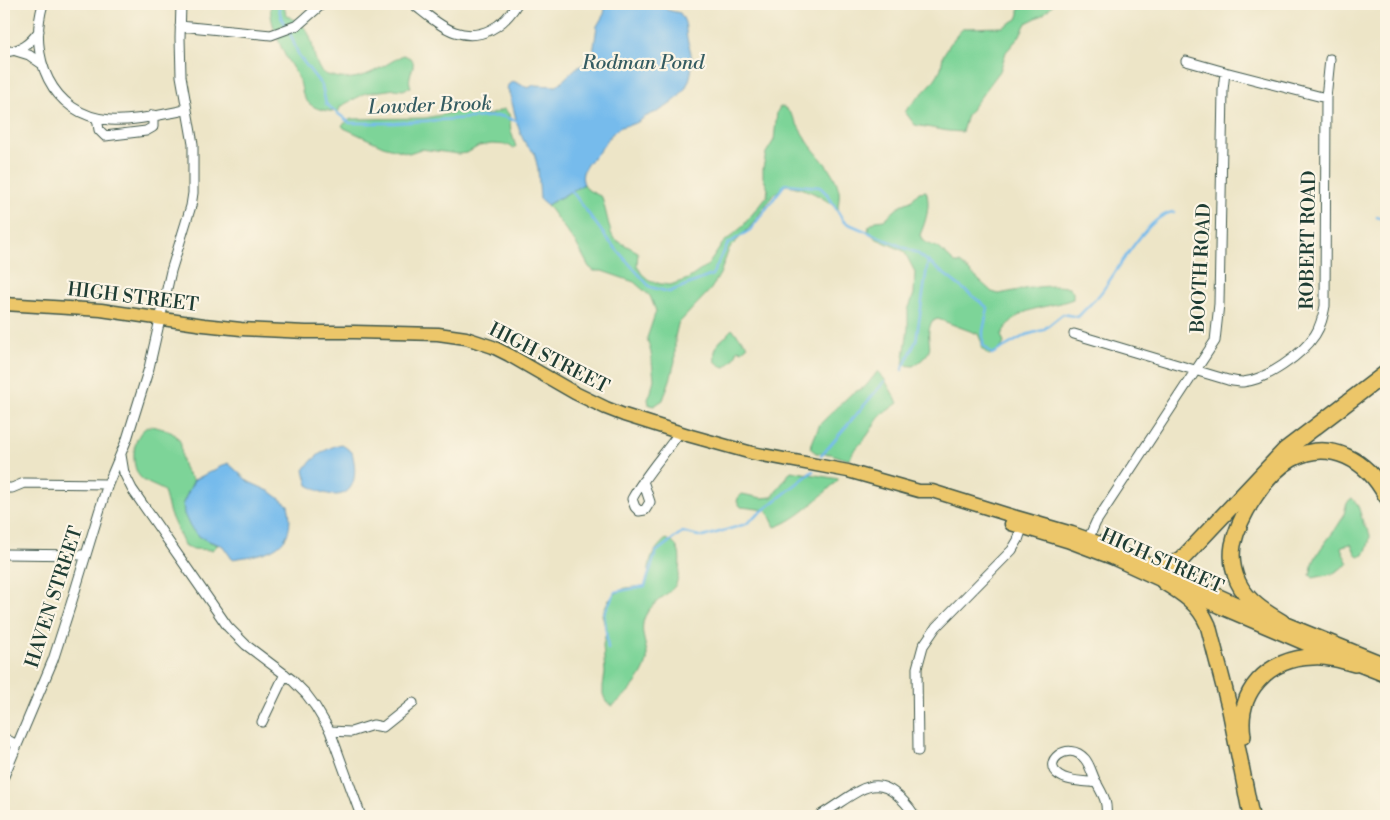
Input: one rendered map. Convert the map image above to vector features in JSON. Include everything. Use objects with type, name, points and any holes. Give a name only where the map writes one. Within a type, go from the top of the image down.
[{"type":"highway","points":[[1152,565],[1166,567],[1182,559],[1285,450],[1386,373]]},
{"type":"highway","points":[[1282,622],[1266,612],[1245,594],[1236,577],[1233,563],[1232,551],[1237,532],[1251,505],[1269,480],[1282,466],[1301,455],[1314,452],[1335,452],[1352,458],[1367,469],[1386,496]]},
{"type":"highway","points":[[1164,582],[1194,602],[1202,612],[1208,625],[1232,718],[1252,816]]},
{"type":"highway","points":[[1260,816],[1242,725],[1245,703],[1251,689],[1266,673],[1280,664],[1296,659],[1320,657],[1355,664]]},
{"type":"main road","name":"HIGH STREET","points":[[4,304],[82,308],[241,329],[438,334],[466,338],[509,354],[606,408],[679,433],[752,453],[848,471],[919,491],[930,499],[1086,543],[1152,565],[1282,622],[1386,664]]},
{"type":"main road","name":"HIGH STREET","points":[[1086,543],[1112,558],[1219,607],[1386,676]]},
{"type":"street","points":[[43,4],[39,31],[42,64],[48,81],[62,99],[80,112],[97,118],[124,120],[186,110]]},
{"type":"street","name":"HAVEN STREET","points":[[4,776],[53,660],[108,484],[128,439],[149,368],[171,271],[192,200],[193,144],[181,70],[181,4]]},
{"type":"street","points":[[180,26],[264,35],[289,30],[322,4]]},
{"type":"street","points":[[413,4],[454,32],[468,35],[486,33],[510,16],[517,4]]},
{"type":"street","points":[[16,51],[27,44],[39,31]]},
{"type":"street","points":[[4,52],[16,51],[30,55],[42,64]]},
{"type":"street","name":"ROBERT ROAD","points":[[1074,334],[1196,371],[1243,382],[1257,379],[1279,368],[1315,336],[1322,322],[1325,306],[1326,98],[1330,59]]},
{"type":"street","points":[[1186,60],[1326,98]]},
{"type":"street","name":"BOOTH ROAD","points":[[1086,543],[1096,522],[1215,340],[1220,304],[1222,90],[1225,72]]},
{"type":"street","points":[[97,118],[99,130],[105,136],[146,131],[153,127],[153,115]]},
{"type":"street","points":[[643,481],[679,433]]},
{"type":"street","points":[[121,455],[124,473],[132,489],[228,627],[246,645],[285,674],[306,694],[330,731],[361,816]]},
{"type":"street","points":[[4,488],[12,488],[24,483],[108,484]]},
{"type":"street","points":[[918,751],[917,668],[923,646],[936,627],[1012,550],[1024,524]]},
{"type":"street","points":[[4,554],[85,555]]},
{"type":"street","points":[[262,722],[285,674]]},
{"type":"street","points":[[330,731],[352,732],[373,725],[383,727],[413,703]]},
{"type":"street","points":[[4,738],[16,745]]},
{"type":"street","points":[[1097,783],[1058,775],[1054,769],[1053,760],[1058,754],[1068,751],[1079,753],[1087,760],[1105,796],[1106,816]]},
{"type":"street","points":[[819,816],[858,790],[872,785],[884,786],[897,793],[915,816]]},
{"type":"green space","points":[[271,4],[286,4],[284,6],[286,15],[305,28],[310,37],[317,63],[324,74],[342,78],[361,76],[403,55],[413,61],[410,77],[411,87],[403,90],[395,89],[366,93],[341,106],[338,112],[312,106],[305,98],[299,79],[278,40],[271,17]]},
{"type":"green space","points":[[1019,4],[1053,4],[1044,14],[1026,23],[1019,37],[1006,52],[1000,71],[967,115],[962,132],[915,125],[905,112],[938,74],[943,56],[952,41],[964,28],[1003,27],[1017,19]]},
{"type":"green space","points":[[1197,4],[1225,4],[1221,7],[1210,7],[1203,10],[1198,8]]},
{"type":"green space","points":[[780,107],[784,107],[791,114],[810,146],[834,176],[839,191],[838,210],[820,197],[793,186],[786,185],[773,195],[750,227],[729,249],[720,274],[711,289],[678,324],[675,337],[675,361],[663,400],[654,406],[649,405],[648,399],[654,379],[647,338],[656,311],[650,296],[634,282],[602,271],[594,271],[589,267],[577,245],[547,205],[584,184],[588,190],[602,197],[614,239],[638,252],[637,266],[642,274],[650,281],[670,285],[688,279],[708,265],[723,243],[741,228],[767,196],[768,189],[763,177],[763,168],[766,153],[774,140],[777,112]]},
{"type":"green space","points":[[504,109],[509,114],[511,131],[516,147],[492,144],[479,146],[467,153],[458,154],[421,149],[409,153],[383,146],[344,128],[342,125],[351,119],[425,118],[467,110],[489,115]]},
{"type":"green space","points":[[926,191],[927,213],[920,235],[923,241],[940,249],[955,263],[960,263],[992,292],[999,294],[1025,289],[1059,286],[1069,287],[1073,292],[1073,299],[1033,310],[1015,318],[1001,335],[1004,343],[1000,350],[989,355],[981,348],[982,343],[978,334],[938,319],[932,321],[929,329],[930,345],[927,354],[913,366],[903,365],[908,328],[908,310],[914,294],[915,272],[904,251],[877,239],[868,232],[869,226],[876,221],[884,220],[901,205],[911,201],[919,192]]},
{"type":"green space","points":[[732,329],[748,346],[742,351],[738,349],[733,359],[725,367],[715,361],[715,353],[721,340]]},
{"type":"green space","points":[[878,371],[898,403],[880,416],[849,460],[831,454],[816,453],[810,448],[820,424],[851,394],[865,387]]},
{"type":"green space","points":[[151,426],[172,433],[180,441],[184,468],[194,480],[183,503],[206,540],[218,545],[212,550],[185,547],[170,514],[164,491],[142,479],[137,471],[134,456],[137,440],[140,433]]},
{"type":"green space","points":[[791,471],[839,479],[801,513],[784,524],[775,527],[767,510],[741,507],[737,502],[742,494],[762,498],[772,497]]},
{"type":"green space","points":[[1352,498],[1370,535],[1365,553],[1358,556],[1351,544],[1342,546],[1341,548],[1348,564],[1332,574],[1313,578],[1310,575],[1315,559],[1342,519],[1346,505]]},
{"type":"green space","points":[[666,539],[677,547],[679,552],[680,559],[676,583],[648,611],[643,623],[643,635],[647,654],[645,668],[630,690],[612,706],[606,702],[603,694],[605,673],[603,645],[606,632],[602,614],[608,601],[615,594],[625,588],[644,586],[652,556]]},
{"type":"water","name":"Rodman Pond","points":[[606,4],[661,4],[667,10],[680,13],[685,24],[691,53],[691,74],[684,91],[669,105],[636,123],[617,129],[612,134],[585,168],[582,176],[584,184],[547,205],[540,199],[538,169],[534,152],[523,140],[507,88],[513,81],[528,88],[534,85],[557,86],[576,68],[589,62],[593,54],[597,26],[604,14]]},
{"type":"water","points":[[341,444],[352,452],[354,477],[352,485],[340,495],[331,495],[308,485],[304,470],[307,466],[325,451]]},
{"type":"water","points":[[228,463],[249,482],[271,492],[288,505],[290,520],[288,531],[284,540],[277,547],[257,555],[232,559],[223,546],[197,535],[190,527],[184,514],[183,503],[194,480]]},
{"type":"waterway","name":"Lowder Brook","points":[[278,4],[286,27]]},
{"type":"waterway","name":"Lowder Brook","points":[[289,31],[299,56],[322,86],[326,104],[350,123],[394,123],[501,116],[520,122]]},
{"type":"waterway","name":"Lowder Brook","points":[[571,190],[608,240],[650,287],[669,292],[712,275],[728,244],[750,230],[785,184],[820,187],[828,195],[844,222],[917,253],[988,308],[983,331],[983,345],[992,354],[1026,335],[1043,330],[1063,314],[1078,317],[1100,294],[1133,246],[1153,223],[1164,215],[1174,212]]},
{"type":"waterway","name":"Lowder Brook","points":[[1377,217],[1386,220]]},
{"type":"waterway","points":[[902,370],[916,341],[928,261]]},
{"type":"waterway","points":[[821,456],[884,382]]},
{"type":"waterway","points":[[608,649],[604,613],[615,592],[645,586],[656,552],[682,532],[703,537],[746,524],[813,471]]}]
